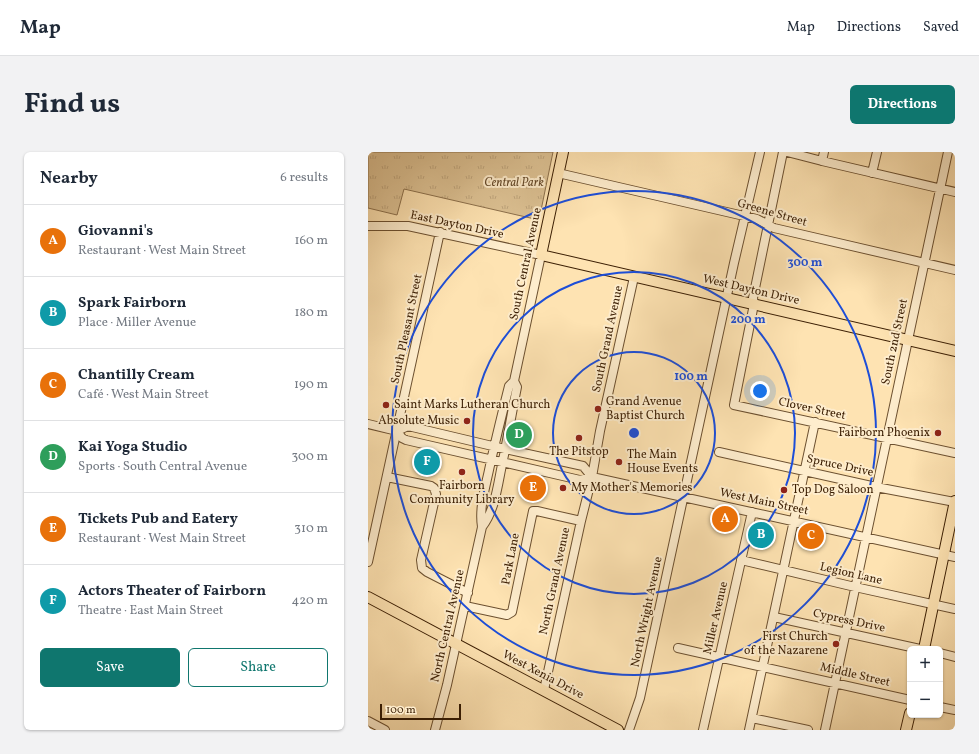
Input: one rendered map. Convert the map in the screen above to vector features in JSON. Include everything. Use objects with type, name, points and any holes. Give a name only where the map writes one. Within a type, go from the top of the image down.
[{"type":"main road","name":"South Central Avenue","points":[[541,255],[563,152]]},
{"type":"main road","name":"West Dayton Drive","points":[[541,255],[955,351]]},
{"type":"main road","points":[[925,646],[955,502]]},
{"type":"main road","name":"West Xenia Drive","points":[[368,598],[618,730]]},
{"type":"main road","points":[[906,730],[909,718]]},
{"type":"street","name":"North Wright Avenue","points":[[629,730],[640,698],[760,152]]},
{"type":"street","points":[[754,304],[753,298],[784,152]]},
{"type":"street","points":[[787,152],[955,192]]},
{"type":"street","points":[[822,161],[824,152]]},
{"type":"street","points":[[872,173],[877,152]]},
{"type":"street","name":"South 2nd Street","points":[[825,730],[948,152]]},
{"type":"street","name":"Greene Street","points":[[558,174],[760,220],[768,226],[774,228],[955,270]]},
{"type":"street","name":"East Dayton Drive","points":[[368,226],[408,226],[541,255]]},
{"type":"street","name":"South Pleasant Street","points":[[368,562],[440,232]]},
{"type":"street","name":"South Central Avenue","points":[[494,446],[509,386],[514,381],[541,255]]},
{"type":"street","name":"South Grand Avenue","points":[[592,476],[600,431],[634,277]]},
{"type":"street","name":"Clover Street","points":[[754,304],[734,404],[955,453]]},
{"type":"street","name":"South Central Avenue","points":[[505,449],[517,387],[514,381]]},
{"type":"street","points":[[749,730],[816,422]]},
{"type":"street","points":[[368,424],[397,430]]},
{"type":"street","name":"West Main Street","points":[[592,476],[583,466],[408,426],[397,430],[402,438],[406,440],[491,461],[580,480],[592,476],[955,556]]},
{"type":"street","name":"North Central Avenue","points":[[435,730],[465,606],[482,527],[482,504],[494,446]]},
{"type":"street","name":"North Central Avenue","points":[[482,527],[487,521],[492,507],[505,449]]},
{"type":"street","name":"Spruce Drive","points":[[719,452],[876,487],[955,502]]},
{"type":"street","name":"North Grand Avenue","points":[[544,690],[592,476]]},
{"type":"street","points":[[387,477],[431,486],[434,488],[436,494],[421,560],[422,565],[427,572],[468,593]]},
{"type":"street","name":"Park Lane","points":[[465,606],[506,615],[512,612],[533,512],[537,511],[581,521]]},
{"type":"street","name":"Miller Avenue","points":[[703,730],[752,512]]},
{"type":"street","name":"Legion Lane","points":[[741,560],[855,588],[955,609]]},
{"type":"street","name":"Cypress Drive","points":[[774,617],[907,646]]},
{"type":"street","name":"Middle Street","points":[[678,648],[907,699]]},
{"type":"street","points":[[943,654],[955,657]]},
{"type":"street","points":[[943,707],[955,710]]},
{"type":"street","points":[[752,718],[808,730]]},
{"type":"street","points":[[368,721],[385,730]]},
{"type":"green space","name":"Central Park","points":[[368,152],[553,152],[539,220],[404,189],[397,215],[368,208]]},
{"type":"place","name":"Saint Marks Lutheran Church","points":[[386,405]]},
{"type":"place","name":"Grand Avenue Baptist Church","points":[[598,409]]},
{"type":"place","name":"Absolute Music","points":[[467,421]]},
{"type":"place","name":"Fairborn Phoenix","points":[[938,433]]},
{"type":"place","name":"Kai Yoga Studio","points":[[519,435]]},
{"type":"place","name":"The Pitstop","points":[[579,438]]},
{"type":"place","name":"Actors Theater of Fairborn","points":[[427,462]]},
{"type":"place","name":"The Main House Events","points":[[619,462]]},
{"type":"place","name":"Fairborn Community Library","points":[[462,472]]},
{"type":"place","name":"Tickets Pub and Eatery","points":[[533,488]]},
{"type":"place","name":"My Mother's Memories","points":[[563,488]]},
{"type":"place","name":"Top Dog Saloon","points":[[784,490]]},
{"type":"place","name":"Giovanni's","points":[[725,519]]},
{"type":"place","name":"Spark Fairborn","points":[[761,535]]},
{"type":"place","name":"Chantilly Cream","points":[[811,536]]},
{"type":"place","name":"First Church of the Nazarene","points":[[836,644]]}]
